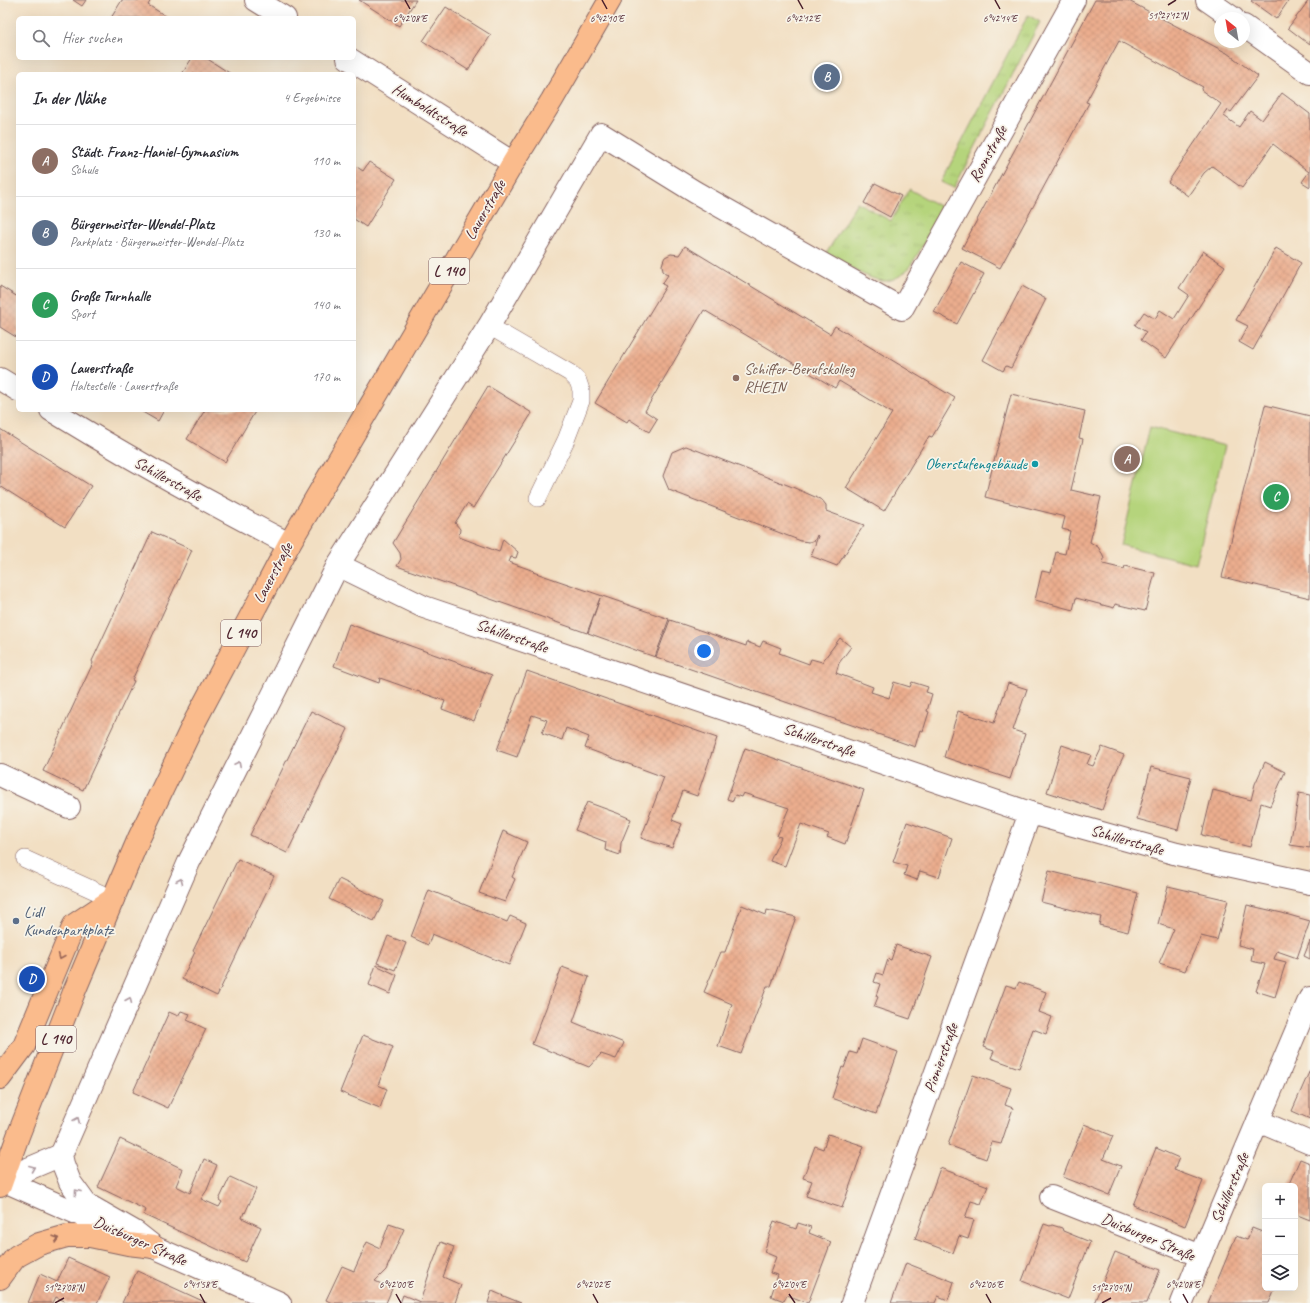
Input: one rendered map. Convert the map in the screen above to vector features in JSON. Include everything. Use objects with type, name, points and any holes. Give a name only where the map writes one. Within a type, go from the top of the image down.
[{"type":"main road","name":"Lauerstraße","points":[[1,1182],[74,992],[112,899],[138,838],[194,723],[288,544],[512,163],[552,100],[610,0]]},
{"type":"main road","points":[[0,1078],[24,1046],[74,925],[112,899]]},
{"type":"main road","points":[[0,1278],[17,1256],[39,1244],[67,1236],[90,1236],[128,1244],[154,1247]]},
{"type":"street","points":[[256,0],[282,16]]},
{"type":"street","name":"Roonstraße","points":[[489,326],[601,134],[695,192],[902,309],[1074,0]]},
{"type":"street","points":[[1207,0],[1224,12]]},
{"type":"street","points":[[1250,30],[1310,73]]},
{"type":"street","name":"Humboldtstraße","points":[[351,60],[512,163]]},
{"type":"street","points":[[154,1247],[135,1232],[86,1204],[70,1182],[62,1155],[189,862],[338,565],[489,326]]},
{"type":"street","points":[[0,379],[16,389]]},
{"type":"street","name":"Schillerstraße","points":[[54,412],[118,451],[288,544]]},
{"type":"street","name":"Schillerstraße","points":[[338,565],[424,606],[1030,813],[1177,854],[1310,884]]},
{"type":"street","points":[[0,774],[69,807]]},
{"type":"street","name":"Pionierstraße","points":[[852,1303],[1030,813]]},
{"type":"street","name":"Schillerstraße","points":[[1201,1256],[1310,998]]},
{"type":"street","points":[[1258,1120],[1310,1143]]},
{"type":"street","points":[[1,1182],[62,1155]]},
{"type":"street","name":"Duisburger Straße","points":[[1,1182],[154,1247],[280,1303]]},
{"type":"street","name":"Duisburger Straße","points":[[1051,1197],[1201,1256],[1182,1303]]},
{"type":"lane","points":[[489,326],[570,373],[578,381],[581,390],[581,402],[566,440],[538,498]]},
{"type":"lane","points":[[25,859],[112,899]]},
{"type":"green space","points":[[1028,15],[1040,22],[954,188],[941,182]]},
{"type":"green space","points":[[909,189],[943,208],[919,253],[903,274],[890,280],[879,280],[864,275],[826,254],[857,202],[891,221]]},
{"type":"green space","points":[[1150,427],[1225,446],[1196,564],[1121,545]]},
{"type":"building","points":[[73,0],[86,0],[82,6]]},
{"type":"building","points":[[122,0],[151,0],[148,5],[166,16],[112,16]]},
{"type":"building","points":[[359,0],[416,0],[399,26]]},
{"type":"building","points":[[1095,0],[1127,0],[1214,46],[1214,48],[1218,48],[1227,53],[1258,76],[1231,112],[1228,110],[1224,116],[1239,127],[1250,111],[1262,120],[1282,93],[1310,114],[1310,187],[1302,182],[1309,172],[1273,144],[1242,188],[1212,166],[1204,173],[1188,196],[1168,182],[1221,104],[1201,90],[1203,87],[1119,41],[1086,102],[1089,103],[1000,268],[962,248]]},
{"type":"building","points":[[1289,0],[1276,19],[1251,1]]},
{"type":"building","points":[[1310,0],[1310,45],[1288,28]]},
{"type":"building","points":[[446,7],[491,35],[468,70],[423,41]]},
{"type":"building","points":[[191,60],[209,60],[228,72],[183,72]]},
{"type":"building","points":[[369,162],[396,179],[366,227],[356,220],[356,166],[363,171]]},
{"type":"building","points":[[875,183],[901,196],[890,217],[864,203]]},
{"type":"building","points":[[685,246],[830,334],[835,326],[955,398],[932,437],[929,436],[884,511],[846,488],[892,413],[839,381],[835,388],[704,310],[645,411],[657,419],[649,432],[629,419],[627,422],[595,403],[666,286],[662,284],[668,275],[663,271],[662,265],[665,257],[671,254],[679,255]]},
{"type":"building","points":[[1276,248],[1301,263],[1253,350],[1239,342],[1248,326],[1236,320]]},
{"type":"building","points":[[1203,251],[1225,266],[1166,358],[1141,340],[1146,332],[1135,325],[1144,312],[1155,319],[1160,310],[1174,319],[1189,295],[1179,288]]},
{"type":"building","points":[[961,262],[984,274],[957,324],[934,312]]},
{"type":"building","points":[[0,286],[16,296],[16,337],[0,327]]},
{"type":"building","points":[[1022,286],[1046,299],[1011,368],[1006,366],[1003,371],[983,360]]},
{"type":"building","points":[[488,386],[532,413],[473,508],[467,504],[455,523],[460,529],[459,537],[499,552],[503,539],[518,552],[516,558],[511,557],[509,562],[534,571],[533,572],[669,619],[655,657],[588,633],[600,598],[587,633],[397,566],[401,559],[400,553],[393,543]]},
{"type":"building","points":[[1011,394],[1085,411],[1079,438],[1083,439],[1071,490],[1101,497],[1090,542],[1098,547],[1103,555],[1103,564],[1124,569],[1125,566],[1155,573],[1145,611],[1115,604],[1114,608],[1076,598],[1073,610],[1035,600],[1042,571],[1051,573],[1056,552],[1065,554],[1070,531],[1062,529],[1065,517],[985,497]]},
{"type":"building","points":[[1265,405],[1310,416],[1310,598],[1222,577]]},
{"type":"building","points":[[142,412],[163,412],[158,421]]},
{"type":"building","points":[[204,412],[255,412],[225,462],[187,439]]},
{"type":"building","points":[[0,429],[91,486],[65,527],[0,486]]},
{"type":"building","points":[[686,446],[790,486],[822,500],[826,505],[826,511],[864,525],[837,566],[811,556],[818,536],[817,535],[815,540],[809,542],[801,541],[669,490],[663,476],[672,452]]},
{"type":"building","points":[[152,532],[192,550],[132,680],[134,681],[83,790],[43,771]]},
{"type":"building","points":[[670,620],[746,646],[747,642],[760,647],[763,641],[781,648],[779,653],[809,664],[811,659],[822,662],[840,638],[851,647],[839,663],[836,673],[873,687],[871,692],[889,698],[894,682],[910,687],[912,682],[928,687],[926,692],[932,694],[927,711],[929,712],[923,731],[920,730],[915,747],[656,657]]},
{"type":"building","points":[[349,624],[492,675],[474,721],[442,709],[445,701],[380,678],[379,683],[334,666]]},
{"type":"building","points":[[527,671],[717,738],[697,796],[683,791],[672,820],[682,824],[672,848],[641,838],[664,777],[585,748],[589,737],[566,728],[562,740],[542,733],[547,720],[532,715],[517,757],[497,750]]},
{"type":"building","points":[[1008,683],[1027,689],[1013,730],[1025,734],[1010,779],[944,757],[958,711],[994,723]]},
{"type":"building","points":[[311,711],[348,729],[287,853],[250,835]]},
{"type":"building","points":[[1062,745],[1091,755],[1087,764],[1093,766],[1102,747],[1124,755],[1115,774],[1102,810],[1047,792]]},
{"type":"building","points":[[745,748],[864,790],[845,844],[827,837],[829,834],[801,824],[785,866],[770,861],[781,837],[777,836],[789,808],[743,793],[741,797],[735,795],[733,801],[727,799]]},
{"type":"building","points":[[1265,762],[1285,772],[1270,806],[1261,803],[1250,847],[1202,835],[1213,790],[1251,800],[1255,784]]},
{"type":"building","points":[[1151,767],[1191,777],[1178,830],[1137,819]]},
{"type":"building","points":[[1299,793],[1310,795],[1310,848],[1290,845]]},
{"type":"building","points":[[587,802],[631,819],[621,843],[620,855],[605,850],[606,842],[575,830]]},
{"type":"building","points":[[907,822],[952,838],[939,877],[920,871],[917,880],[904,875],[907,866],[893,862]]},
{"type":"building","points":[[503,831],[527,842],[512,877],[515,879],[505,902],[479,893]]},
{"type":"building","points":[[238,859],[274,876],[217,996],[182,979],[195,952],[193,951]]},
{"type":"building","points":[[1049,871],[1138,893],[1128,932],[1099,925],[1101,917],[1041,902]]},
{"type":"building","points":[[339,879],[384,901],[374,921],[329,899]]},
{"type":"building","points":[[1168,886],[1228,900],[1217,940],[1201,936],[1185,971],[1159,963],[1174,929],[1158,924]]},
{"type":"building","points":[[429,890],[507,922],[510,916],[526,923],[509,965],[432,934],[428,945],[411,937]]},
{"type":"building","points":[[742,905],[766,915],[767,910],[796,917],[771,986],[767,986],[741,1054],[718,1046],[732,1004],[704,992],[721,952],[725,952]]},
{"type":"building","points":[[1247,905],[1310,921],[1297,958],[1277,951],[1274,959],[1286,962],[1275,997],[1256,991],[1265,964],[1251,961],[1253,949],[1238,945]]},
{"type":"building","points":[[388,936],[406,943],[395,970],[377,963]]},
{"type":"building","points":[[1310,941],[1310,959],[1304,956]]},
{"type":"building","points":[[896,945],[932,957],[910,1019],[874,1007],[878,997],[876,996],[880,984],[874,982],[877,973],[883,975],[888,959],[891,960]]},
{"type":"building","points":[[376,965],[397,975],[390,994],[369,985]]},
{"type":"building","points":[[562,967],[589,977],[573,1022],[624,1043],[616,1059],[601,1054],[589,1067],[532,1044]]},
{"type":"building","points":[[1019,982],[1046,992],[1039,1012],[1052,1017],[1046,1034],[1033,1029],[1019,1068],[991,1058],[994,1051],[983,1047],[1006,985],[1016,988]]},
{"type":"building","points":[[181,1011],[190,1014],[187,1020],[206,1029],[168,1108],[133,1092],[169,1012],[178,1016]]},
{"type":"building","points":[[363,1035],[393,1047],[378,1085],[387,1089],[380,1108],[340,1092]]},
{"type":"building","points":[[862,1039],[898,1052],[876,1114],[832,1098],[842,1067],[844,1068],[850,1052],[857,1054]]},
{"type":"building","points":[[1310,1070],[1310,1119],[1292,1111]]},
{"type":"building","points":[[973,1075],[1011,1088],[1005,1105],[1013,1108],[1001,1144],[992,1142],[986,1159],[948,1145]]},
{"type":"building","points":[[1084,1124],[1113,1136],[1103,1159],[1121,1166],[1109,1195],[1063,1177]]},
{"type":"building","points":[[828,1134],[864,1146],[842,1208],[806,1196],[812,1181],[803,1178],[815,1146],[823,1149]]},
{"type":"building","points":[[120,1139],[183,1169],[176,1186],[190,1193],[204,1159],[217,1165],[207,1190],[201,1199],[219,1207],[222,1202],[219,1200],[230,1177],[256,1189],[242,1218],[261,1227],[245,1262],[144,1215],[146,1210],[98,1187]]},
{"type":"building","points":[[1156,1148],[1179,1158],[1174,1170],[1203,1181],[1185,1226],[1133,1205]]},
{"type":"building","points":[[1300,1159],[1310,1163],[1310,1220],[1298,1215],[1298,1183],[1289,1183]]},
{"type":"building","points":[[940,1168],[988,1186],[981,1204],[971,1201],[965,1218],[974,1220],[968,1239],[959,1236],[953,1253],[915,1239]]},
{"type":"building","points":[[774,1221],[796,1229],[798,1223],[811,1227],[809,1233],[831,1242],[808,1303],[787,1295],[784,1301],[771,1296],[778,1275],[770,1273],[776,1257],[764,1252]]},
{"type":"building","points":[[389,1224],[404,1229],[386,1270],[375,1281],[392,1289],[386,1303],[332,1303],[326,1300],[342,1266],[354,1271],[367,1242],[380,1248]]},
{"type":"building","points":[[1044,1224],[1062,1228],[1063,1231],[1090,1242],[1068,1299],[1022,1281]]},
{"type":"building","points":[[1252,1228],[1262,1232],[1262,1291],[1274,1291],[1269,1303],[1208,1303],[1236,1236],[1247,1240]]},
{"type":"building","points":[[441,1242],[454,1247],[443,1277],[461,1285],[455,1303],[400,1303],[403,1295],[420,1302]]},
{"type":"building","points":[[1115,1252],[1160,1270],[1147,1303],[1094,1303]]},
{"type":"building","points":[[68,1258],[110,1277],[97,1303],[69,1303],[56,1297],[53,1303],[28,1303],[40,1274],[57,1282]]},
{"type":"building","points":[[906,1263],[954,1282],[948,1300],[938,1296],[935,1303],[891,1303]]},
{"type":"building","points":[[137,1271],[207,1303],[122,1303]]},
{"type":"building","points":[[492,1291],[506,1297],[521,1303],[488,1303]]},
{"type":"place","name":"Bürgermeister-Wendel-Platz","points":[[827,77]]},
{"type":"place","name":"Schiffer-Berufskolleg RHEIN","points":[[736,378]]},
{"type":"place","name":"Städt. Franz-Haniel-Gymnasium","points":[[1127,459]]},
{"type":"place","name":"Oberstufengebäude","points":[[1035,464]]},
{"type":"place","name":"Große Turnhalle","points":[[1276,497]]},
{"type":"place","name":"Lidl Kundenparkplatz","points":[[16,921]]},
{"type":"place","name":"Lauerstraße","points":[[32,979]]}]
